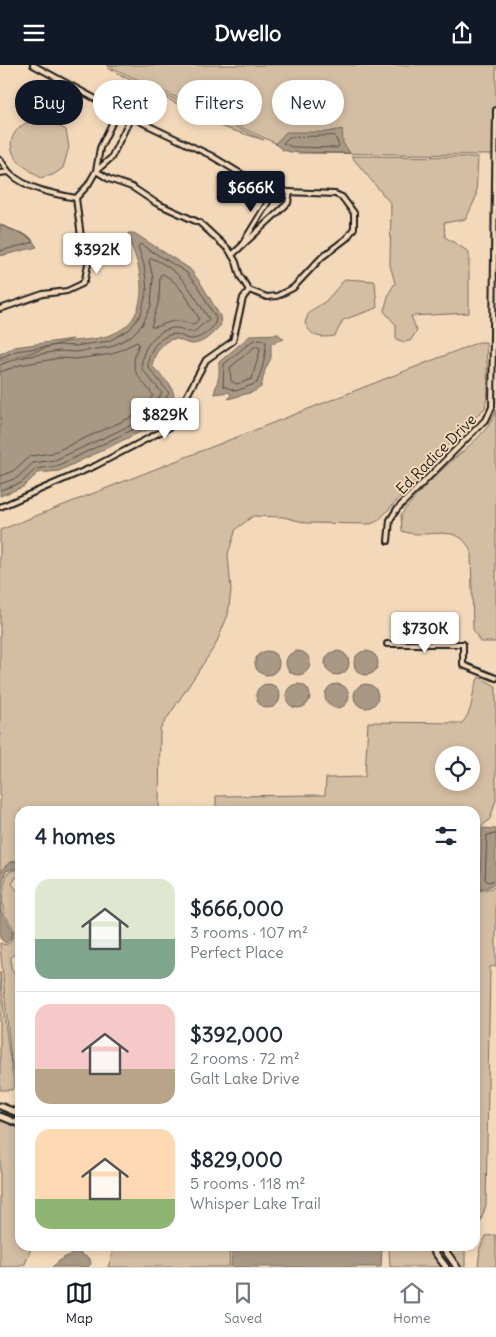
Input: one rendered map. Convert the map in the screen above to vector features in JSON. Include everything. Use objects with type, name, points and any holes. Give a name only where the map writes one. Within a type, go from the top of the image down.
[{"type":"street","points":[[33,65],[93,97]]},
{"type":"street","name":"Ed Radice Drive","points":[[388,541],[390,520],[397,509],[487,418],[492,407],[496,109]]},
{"type":"street","points":[[96,171],[100,148],[111,125]]},
{"type":"street","points":[[76,198],[88,185],[96,171],[110,157],[127,125]]},
{"type":"street","points":[[96,171],[108,179],[132,187],[156,203],[189,216],[220,241],[232,255],[240,276],[249,290],[266,297],[286,293],[322,257],[348,238],[354,228],[354,213],[342,197],[335,194],[290,192],[253,181],[210,155],[148,125]]},
{"type":"street","points":[[0,161],[8,172],[39,189],[76,198]]},
{"type":"street","points":[[0,173],[8,172]]},
{"type":"street","points":[[242,245],[276,189]]},
{"type":"street","points":[[232,255],[288,203],[290,192]]},
{"type":"street","points":[[0,309],[43,294],[68,291],[82,283],[85,279],[89,259],[81,237],[76,198]]},
{"type":"street","points":[[0,507],[95,467],[170,427],[206,360],[233,341],[243,298],[249,290]]},
{"type":"street","points":[[386,645],[463,644],[463,665],[496,678]]},
{"type":"street","points":[[0,1106],[15,1112]]},
{"type":"street","points":[[0,1116],[15,1122]]},
{"type":"street","points":[[434,1251],[446,1267]]},
{"type":"street","points":[[446,1251],[458,1267]]},
{"type":"shaded area","points":[[106,65],[496,65],[496,155],[297,153],[236,125],[262,125],[262,80],[177,80],[177,98],[167,93],[167,80],[139,80]]},
{"type":"shaded area","points":[[107,68],[133,80],[130,80]]},
{"type":"shaded area","points":[[167,96],[177,100],[177,104],[167,99]]},
{"type":"shaded area","points":[[23,125],[57,125],[66,130],[69,147],[63,168],[53,175],[40,178],[18,161],[11,147],[14,134]]},
{"type":"shaded area","points":[[218,125],[231,125],[264,140]]},
{"type":"shaded area","points":[[351,156],[478,157],[476,197],[466,219],[444,223],[445,237],[469,252],[469,313],[411,316],[417,331],[410,341],[404,342],[396,339],[396,325],[384,311],[389,293],[395,283],[390,265],[391,204]]},
{"type":"shaded area","points":[[345,279],[375,281],[377,308],[343,320],[335,336],[317,336],[311,332],[305,323],[309,312],[326,301]]},
{"type":"shaded area","points":[[479,342],[486,342],[488,391],[485,408],[379,520],[371,524],[307,523],[283,517],[253,516],[236,529],[228,554],[231,590],[228,615],[215,646],[160,729],[159,806],[15,806],[15,861],[9,863],[0,871],[0,530]]},
{"type":"shaded area","points":[[496,410],[496,642],[480,642],[473,629],[471,552],[466,542],[450,534],[422,534],[402,531],[401,515],[427,484],[481,434],[493,418]]},
{"type":"shaded area","points":[[479,677],[496,686],[496,800],[490,819],[480,828],[480,806],[216,806],[216,796],[325,795],[326,778],[365,777],[368,722],[462,723],[471,706]]},
{"type":"shaded area","points":[[15,870],[15,879],[12,884],[15,888],[15,954],[11,957],[11,967],[15,975],[15,1075],[11,1059],[0,946],[0,943],[5,945],[9,943],[14,933],[3,908],[2,900],[8,873]]},
{"type":"shaded area","points":[[496,887],[496,966],[490,967],[486,1205],[480,1223],[480,891]]},
{"type":"shaded area","points":[[0,971],[15,1086],[12,1090],[0,1090]]},
{"type":"shaded area","points":[[15,1112],[15,1251],[30,1251],[25,1264],[18,1267],[0,1267],[0,1114]]},
{"type":"shaded area","points":[[496,1235],[496,1267],[478,1267],[480,1248],[486,1236]]},
{"type":"shaded area","points":[[113,1251],[230,1251],[229,1267],[108,1267]]},
{"type":"shaded area","points":[[389,1251],[465,1251],[465,1267],[390,1267]]},
{"type":"water","points":[[342,129],[343,143],[350,153],[291,152],[283,150],[275,144],[286,132],[328,132]]},
{"type":"water","points":[[0,225],[30,237],[37,247],[0,256]]},
{"type":"water","points":[[128,233],[134,233],[190,269],[202,285],[220,316],[221,325],[208,337],[196,344],[172,339],[163,344],[157,352],[152,366],[171,386],[174,395],[155,428],[138,433],[59,471],[38,473],[23,487],[0,496],[0,365],[58,344],[104,337],[124,328],[133,318],[139,305],[141,292],[137,263],[127,237]]},
{"type":"water","points":[[278,334],[284,339],[271,344],[271,358],[265,370],[261,387],[253,392],[228,399],[231,395],[229,392],[214,394],[219,376],[219,362],[251,335]]},
{"type":"water","points":[[73,339],[0,362],[0,354],[14,347]]},
{"type":"water","points":[[267,651],[272,652],[278,658],[278,668],[272,674],[267,675],[262,674],[256,668],[255,663],[256,658],[262,652]]},
{"type":"water","points":[[298,651],[303,652],[309,658],[309,668],[303,674],[298,675],[293,674],[287,668],[286,663],[287,658],[293,652]]},
{"type":"water","points":[[337,651],[342,652],[348,658],[348,668],[342,674],[337,675],[332,674],[326,668],[325,663],[326,658],[332,652]]},
{"type":"water","points":[[366,651],[371,652],[377,658],[377,668],[371,674],[366,675],[361,674],[355,668],[354,663],[355,658],[361,652]]},
{"type":"water","points":[[268,684],[273,685],[279,691],[279,701],[273,707],[268,708],[263,707],[257,701],[256,696],[257,691],[263,685]]},
{"type":"water","points":[[298,684],[303,685],[309,691],[309,701],[303,707],[298,708],[293,707],[287,701],[286,696],[287,691],[293,685]]},
{"type":"water","points":[[337,684],[342,685],[348,691],[348,701],[342,707],[337,708],[332,707],[326,701],[325,696],[326,691],[332,685]]},
{"type":"water","points":[[366,684],[371,685],[377,691],[377,701],[371,707],[366,708],[361,707],[355,701],[354,696],[355,691],[361,685]]},
{"type":"water","points":[[482,828],[496,829],[496,884],[480,890]]},
{"type":"water","points":[[15,861],[15,868],[6,871],[2,885],[1,910],[11,927],[12,936],[5,943],[0,938],[0,873],[9,863]]},
{"type":"water","points":[[232,1251],[382,1251],[381,1267],[231,1267]]},
{"type":"water","points":[[78,1252],[90,1259],[91,1264],[88,1267],[52,1267],[63,1258]]}]
